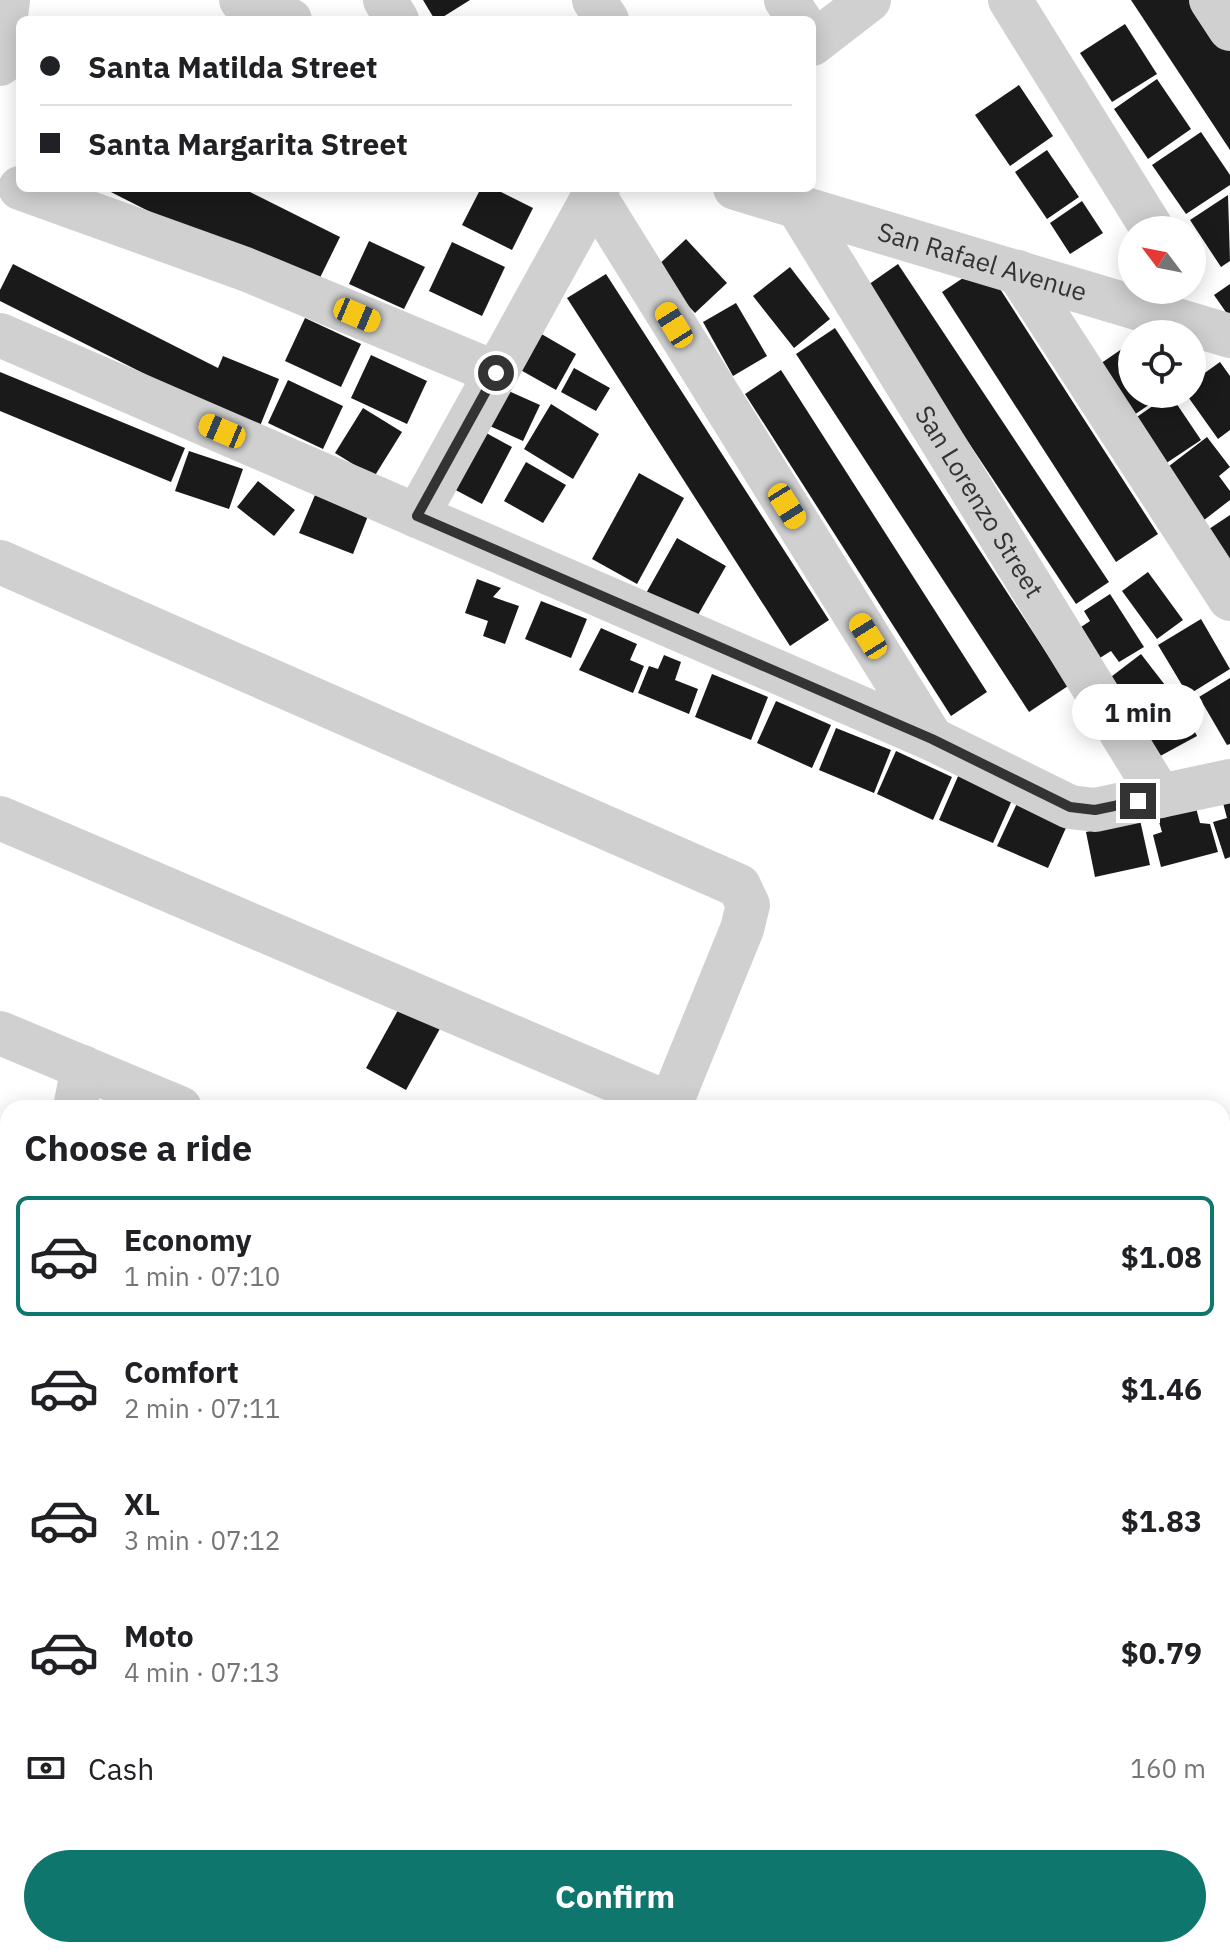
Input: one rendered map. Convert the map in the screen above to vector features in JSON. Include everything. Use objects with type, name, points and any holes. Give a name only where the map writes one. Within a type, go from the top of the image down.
[{"type":"street","points":[[0,64],[8,0]]},
{"type":"street","points":[[241,0],[280,16]]},
{"type":"street","points":[[816,32],[869,0]]},
{"type":"street","points":[[1010,0],[1144,216]]},
{"type":"street","points":[[1211,0],[1230,29]]},
{"type":"street","points":[[31,192],[245,269],[496,373]]},
{"type":"street","points":[[417,516],[596,192],[932,739]]},
{"type":"street","name":"San Rafael Avenue","points":[[748,192],[1224,334]]},
{"type":"street","name":"San Lorenzo Street","points":[[798,207],[1160,796]]},
{"type":"street","points":[[1018,272],[1230,599]]},
{"type":"street","points":[[1202,304],[1224,334]]},
{"type":"street","points":[[0,335],[932,739],[1070,807],[1095,810],[1230,781]]},
{"type":"street","points":[[0,562],[739,886],[748,905],[742,929],[671,1100]]},
{"type":"street","points":[[0,818],[655,1100]]},
{"type":"street","points":[[0,1033],[79,1088],[140,1100]]},
{"type":"building","points":[[423,0],[470,0],[444,16],[433,16]]},
{"type":"building","points":[[1131,0],[1201,0],[1230,44],[1230,150]]},
{"type":"building","points":[[1125,24],[1157,74],[1112,102],[1080,53]]},
{"type":"building","points":[[1157,79],[1191,129],[1148,159],[1114,109]]},
{"type":"building","points":[[1019,85],[1053,136],[1010,166],[975,115]]},
{"type":"building","points":[[1201,132],[1230,175],[1230,185],[1186,214],[1152,165]]},
{"type":"building","points":[[1047,150],[1079,197],[1047,219],[1015,172]]},
{"type":"building","points":[[111,192],[250,192],[340,237],[312,294]]},
{"type":"building","points":[[479,192],[501,192],[533,208],[512,250],[462,225]]},
{"type":"building","points":[[1228,195],[1230,261],[1221,267],[1206,244],[1206,216],[1196,216]]},
{"type":"building","points":[[1082,201],[1103,233],[1070,254],[1050,223]]},
{"type":"building","points":[[686,239],[727,283],[695,313],[654,269]]},
{"type":"building","points":[[369,241],[425,267],[404,309],[349,284]]},
{"type":"building","points":[[452,242],[505,267],[482,316],[429,291]]},
{"type":"building","points":[[13,264],[218,368],[223,356],[279,379],[258,431],[0,301],[0,290]]},
{"type":"building","points":[[898,264],[1109,582],[1076,604],[865,287]]},
{"type":"building","points":[[984,264],[1158,534],[1116,562],[942,292]]},
{"type":"building","points":[[790,267],[830,319],[794,348],[753,296]]},
{"type":"building","points":[[606,274],[829,620],[790,646],[567,298]]},
{"type":"building","points":[[1230,284],[1230,318],[1214,295]]},
{"type":"building","points":[[736,303],[767,356],[733,376],[703,322]]},
{"type":"building","points":[[305,318],[361,344],[341,387],[285,361]]},
{"type":"building","points":[[835,328],[1068,686],[1029,712],[796,354]]},
{"type":"building","points":[[538,332],[576,354],[556,390],[517,368]]},
{"type":"building","points":[[1118,352],[1118,398],[1097,366]]},
{"type":"building","points":[[371,355],[427,381],[407,424],[351,398]]},
{"type":"building","points":[[1220,362],[1230,376],[1230,430],[1218,439],[1196,408],[1206,408],[1206,372]]},
{"type":"building","points":[[574,368],[610,388],[596,411],[561,392]]},
{"type":"building","points":[[781,370],[987,692],[951,716],[745,394]]},
{"type":"building","points":[[0,372],[185,448],[171,482],[0,411]]},
{"type":"building","points":[[288,380],[343,406],[323,449],[268,423]]},
{"type":"building","points":[[497,386],[540,405],[523,441],[481,422]]},
{"type":"building","points":[[551,404],[599,434],[573,479],[524,449]]},
{"type":"building","points":[[363,408],[402,432],[374,477],[335,453]]},
{"type":"building","points":[[1125,408],[1144,408],[1131,417]]},
{"type":"building","points":[[1150,408],[1179,408],[1201,440],[1162,466],[1131,421]]},
{"type":"building","points":[[479,429],[512,447],[482,504],[448,486]]},
{"type":"building","points":[[1207,437],[1230,467],[1219,476],[1230,491],[1230,500],[1199,524],[1160,473]]},
{"type":"building","points":[[189,451],[243,469],[229,509],[175,491]]},
{"type":"building","points":[[526,462],[566,485],[543,523],[504,501]]},
{"type":"building","points":[[639,473],[684,498],[637,584],[592,559]]},
{"type":"building","points":[[258,481],[295,510],[274,536],[237,507]]},
{"type":"building","points":[[315,495],[368,516],[353,554],[299,533]]},
{"type":"building","points":[[1230,515],[1230,575],[1203,533]]},
{"type":"building","points":[[677,538],[726,566],[694,622],[645,595]]},
{"type":"building","points":[[1148,572],[1183,620],[1157,639],[1122,591]]},
{"type":"building","points":[[477,579],[501,588],[493,597],[519,606],[505,644],[483,636],[488,621],[465,613]]},
{"type":"building","points":[[1110,594],[1144,647],[1119,662],[1111,651],[1095,661],[1075,631],[1090,621],[1084,611]]},
{"type":"building","points":[[541,601],[587,619],[571,658],[525,639]]},
{"type":"building","points":[[1201,619],[1230,669],[1188,695],[1158,645]]},
{"type":"building","points":[[601,628],[637,644],[630,660],[644,666],[633,693],[579,670]]},
{"type":"building","points":[[1141,654],[1175,698],[1137,728],[1103,683]]},
{"type":"building","points":[[664,655],[681,662],[675,680],[698,689],[689,714],[638,693],[649,666],[658,669]]},
{"type":"building","points":[[712,674],[768,697],[751,740],[695,717]]},
{"type":"building","points":[[1230,678],[1230,744],[1227,745],[1199,697]]},
{"type":"building","points":[[776,701],[831,725],[812,768],[757,743]]},
{"type":"building","points":[[1182,707],[1197,736],[1151,761],[1136,732]]},
{"type":"building","points":[[836,728],[891,750],[874,793],[819,770]]},
{"type":"building","points":[[896,751],[952,777],[933,820],[877,794]]},
{"type":"building","points":[[959,774],[1013,798],[993,843],[939,820]]},
{"type":"building","points":[[1019,799],[1069,821],[1048,868],[997,846]]},
{"type":"building","points":[[1230,800],[1230,857],[1225,859],[1213,822],[1227,818],[1223,803]]},
{"type":"building","points":[[1195,804],[1200,823],[1210,824],[1218,852],[1161,867],[1153,835],[1162,832],[1157,815]]},
{"type":"building","points":[[1140,820],[1150,865],[1095,877],[1086,832]]},
{"type":"building","points":[[402,1003],[442,1025],[406,1090],[366,1068]]},
{"type":"route","points":[[496,373],[417,516],[932,739],[1070,807],[1095,810],[1138,801]]}]
